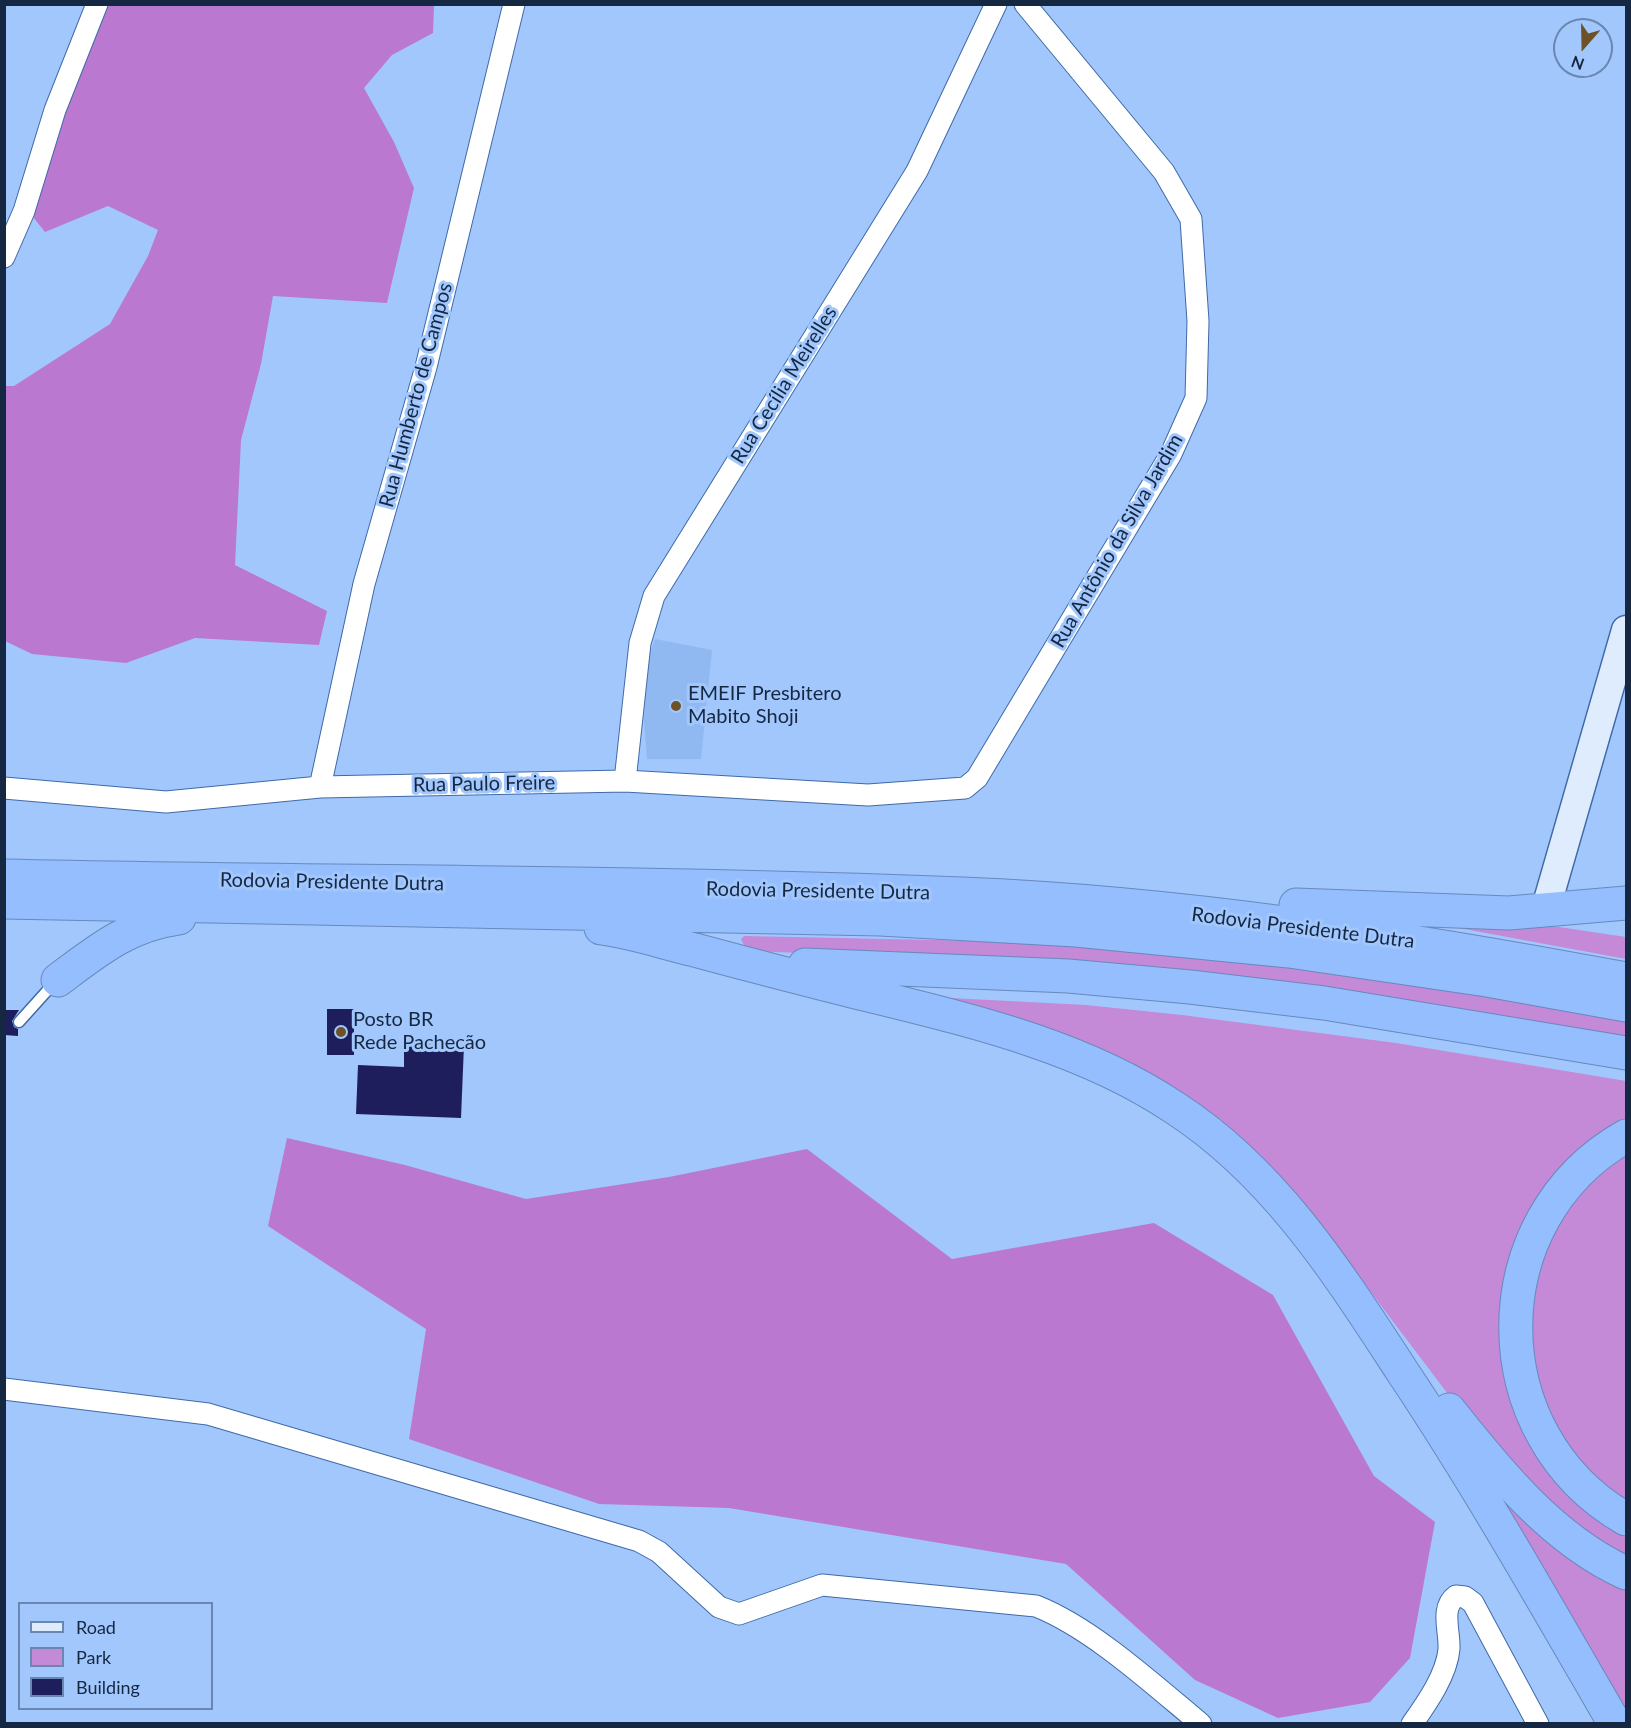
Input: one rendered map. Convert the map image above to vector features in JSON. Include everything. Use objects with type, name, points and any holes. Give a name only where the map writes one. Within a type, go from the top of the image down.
[{"type":"highway","name":"Rodovia Presidente Dutra","points":[[4,876],[964,894],[1191,913],[1306,926],[1465,949],[1626,979]]},
{"type":"highway","points":[[964,894],[1143,896],[1406,911],[1545,911],[1626,903]]},
{"type":"highway","name":"Rodovia Presidente Dutra","points":[[4,902],[411,912],[880,919],[1077,930],[1289,951],[1487,980],[1626,1005]]},
{"type":"highway","points":[[57,980],[113,939],[156,921],[248,908]]},
{"type":"highway","points":[[1545,911],[1626,922]]},
{"type":"highway","points":[[411,912],[607,929],[740,962],[998,1030],[1064,1051],[1121,1076],[1174,1107],[1216,1136],[1250,1166],[1319,1247],[1349,1288],[1443,1434],[1615,1724]]},
{"type":"highway","points":[[740,962],[1068,976],[1190,987],[1324,1003],[1626,1053]]},
{"type":"highway","points":[[1626,1136],[1607,1147],[1586,1164],[1565,1185],[1548,1210],[1522,1269],[1515,1323],[1520,1376],[1540,1429],[1572,1477],[1594,1497],[1626,1519]]},
{"type":"highway","points":[[1349,1288],[1415,1366],[1475,1443],[1533,1506],[1561,1531],[1626,1573]]},
{"type":"street","points":[[4,257],[24,211],[55,110],[97,4]]},
{"type":"street","name":"Rua Humberto de Campos","points":[[320,787],[364,584],[426,367],[514,4]]},
{"type":"street","name":"Rua Cecília Meirelles","points":[[624,781],[640,643],[654,596],[917,171],[996,4]]},
{"type":"street","name":"Rua Antônio da Silva Jardim","points":[[965,788],[976,778],[1165,464],[1196,398],[1198,321],[1191,219],[1164,172],[1025,4]]},
{"type":"street","points":[[1545,911],[1625,646]]},
{"type":"street","name":"Rua Paulo Freire","points":[[4,788],[166,802],[320,787],[624,781],[868,795],[965,788]]},
{"type":"street","points":[[4,1389],[208,1413],[639,1541],[659,1552],[712,1601],[729,1612],[748,1612],[806,1590],[828,1585],[1036,1606],[1060,1618],[1134,1668],[1201,1724]]},
{"type":"street","points":[[1412,1724],[1426,1704],[1449,1650],[1447,1609],[1450,1601],[1456,1596],[1465,1597],[1473,1603],[1538,1724]]},
{"type":"lane","points":[[19,1022],[57,980]]},
{"type":"shaded area","points":[[102,5],[434,5],[433,33],[392,55],[364,88],[394,142],[414,188],[387,303],[273,296],[261,364],[241,440],[235,565],[327,611],[319,645],[195,638],[126,663],[32,654],[5,641],[4,386],[14,386],[110,324],[148,256],[158,230],[108,206],[45,232],[29,212]]},
{"type":"shaded area","name":"EMEIF Presbitero Mabito Shoji","points":[[655,639],[712,650],[701,759],[647,759],[644,721],[646,664]]},
{"type":"shaded area","points":[[287,1138],[405,1165],[526,1199],[669,1177],[807,1149],[952,1259],[1154,1223],[1273,1295],[1374,1476],[1435,1522],[1410,1658],[1370,1702],[1278,1718],[1195,1680],[1066,1564],[729,1508],[599,1504],[409,1439],[426,1329],[268,1226]]},
{"type":"green space","points":[[1532,923],[1626,937],[1626,959],[1448,926]]},
{"type":"green space","points":[[744,936],[1031,942],[1296,968],[1397,982],[1626,1020],[1626,1042],[859,955],[747,951],[741,939]]},
{"type":"green space","points":[[912,996],[1086,1005],[1182,1015],[1396,1043],[1626,1081],[1626,1127],[1551,1194],[1511,1367],[1626,1528],[1626,1563],[1608,1553],[1485,1443],[1317,1221],[1245,1144]]},
{"type":"green space","points":[[1626,1151],[1626,1502],[1578,1464],[1537,1390],[1529,1306],[1547,1241],[1579,1189]]},
{"type":"green space","points":[[1485,1484],[1626,1583],[1626,1721]]},
{"type":"building","name":"Posto BR Rede Pachecão","points":[[327,1009],[354,1009],[354,1055],[327,1055]]},
{"type":"building","points":[[4,1010],[19,1010],[12,1021],[14,1027],[18,1029],[18,1036],[4,1035]]},
{"type":"building","points":[[404,1043],[464,1045],[461,1118],[356,1114],[358,1065],[404,1067]]},
{"type":"place","name":"EMEIF Presbitero Mabito Shoji","points":[[676,706]]},
{"type":"place","name":"Posto BR Rede Pachecão","points":[[341,1032]]}]
